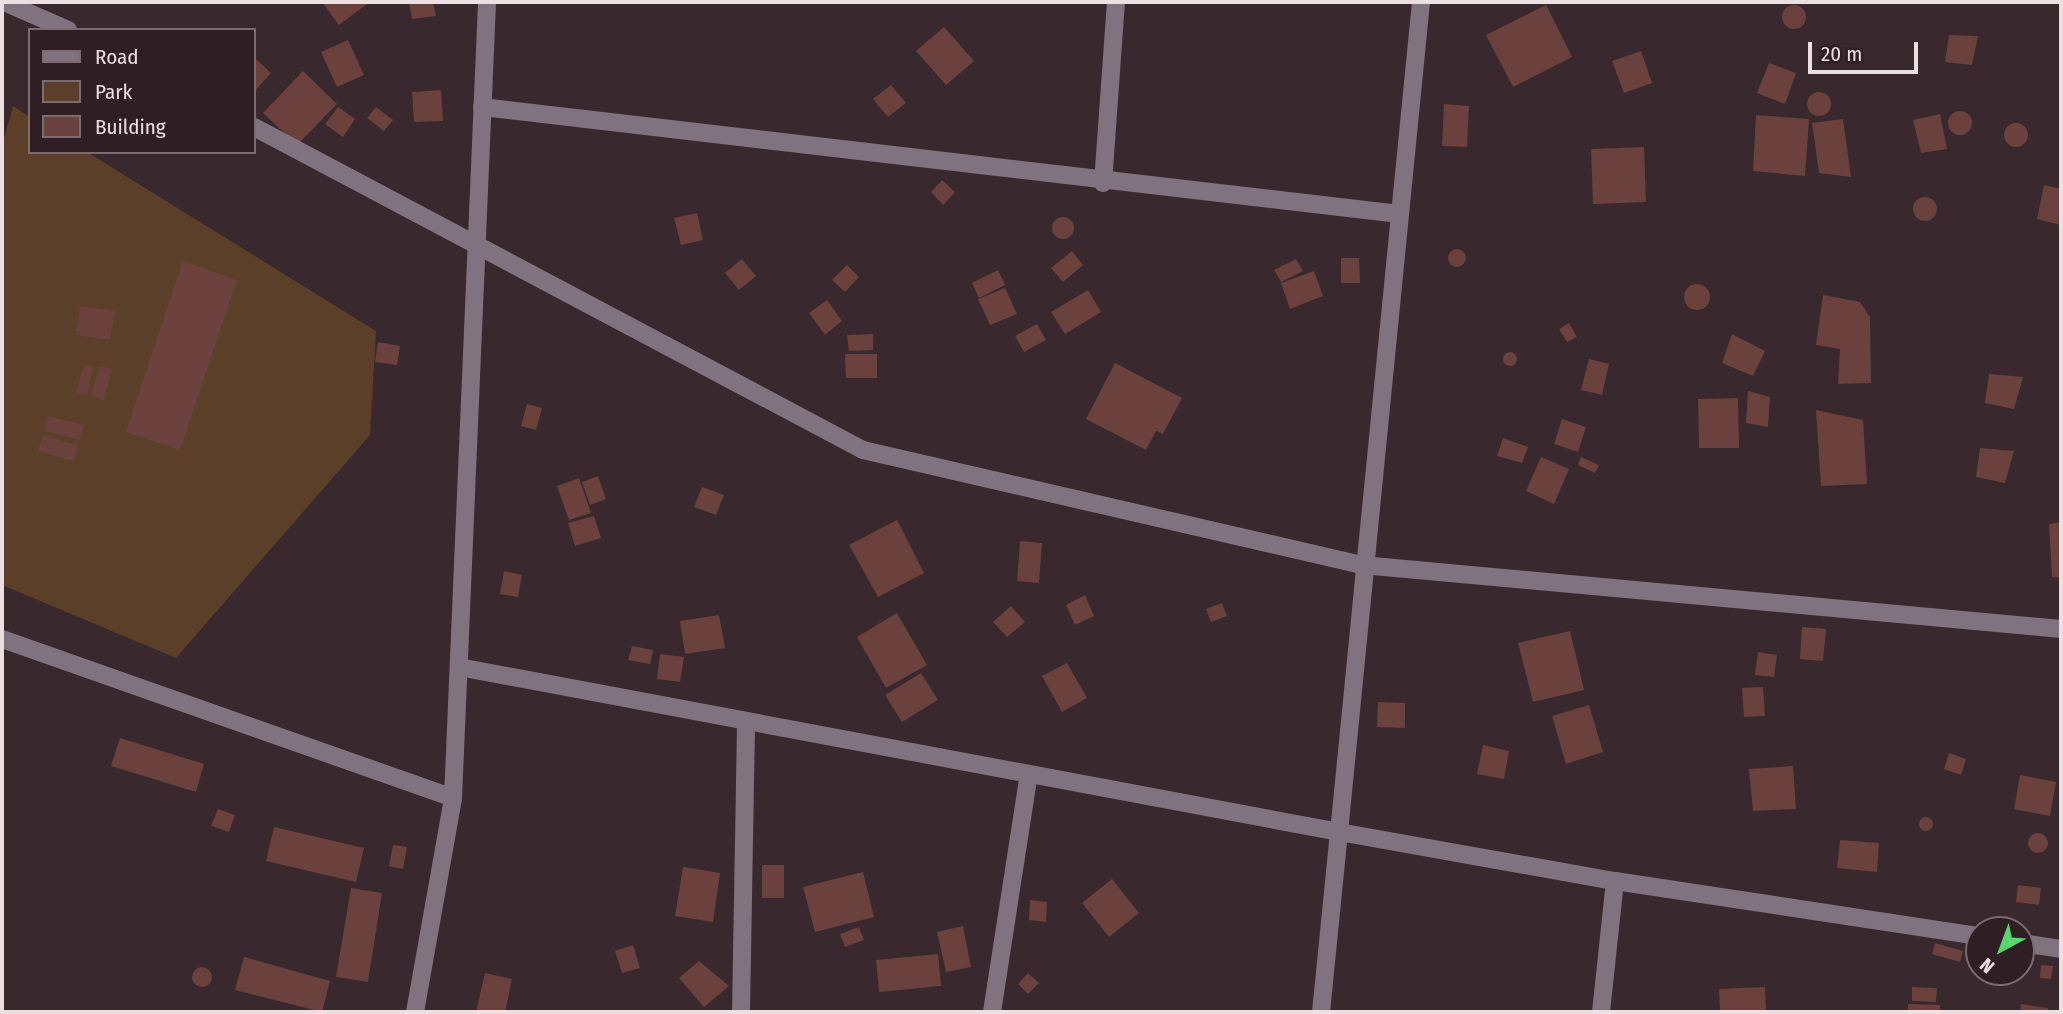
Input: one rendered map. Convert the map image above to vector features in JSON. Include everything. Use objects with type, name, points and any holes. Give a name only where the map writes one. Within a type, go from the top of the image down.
[{"type":"street","points":[[4,2],[63,28]]},
{"type":"street","points":[[415,1012],[453,798],[487,2]]},
{"type":"street","points":[[1103,183],[1116,2]]},
{"type":"street","points":[[1321,1012],[1362,565],[1420,2]]},
{"type":"street","points":[[482,107],[1103,183],[1400,214]]},
{"type":"street","points":[[256,128],[863,450],[1362,565],[2061,629]]},
{"type":"street","points":[[2,639],[453,798]]},
{"type":"street","points":[[459,667],[1615,881],[1965,934]]},
{"type":"street","points":[[741,1012],[746,721]]},
{"type":"street","points":[[992,1012],[1029,774]]},
{"type":"street","points":[[1601,1012],[1615,881]]},
{"type":"street","points":[[2035,945],[2061,949]]},
{"type":"green space","points":[[13,106],[28,116],[28,154],[90,154],[376,331],[370,435],[176,658],[2,585],[2,146]]},
{"type":"building","points":[[322,2],[365,2],[367,4],[339,25]]},
{"type":"building","points":[[409,2],[433,2],[436,16],[412,19]]},
{"type":"building","points":[[1546,5],[1572,57],[1513,87],[1486,35]]},
{"type":"building","points":[[1794,5],[1803,8],[1806,17],[1803,26],[1794,29],[1785,26],[1782,17],[1785,8]]},
{"type":"building","points":[[944,27],[974,61],[946,85],[916,51]]},
{"type":"building","points":[[1949,35],[1978,36],[1972,65],[1945,62]]},
{"type":"building","points":[[348,40],[364,75],[337,87],[321,52]]},
{"type":"building","points":[[1641,51],[1652,83],[1624,93],[1612,61]]},
{"type":"building","points":[[256,59],[271,73],[256,90]]},
{"type":"building","points":[[1769,63],[1796,73],[1785,104],[1757,93]]},
{"type":"building","points":[[303,71],[337,104],[297,145],[263,113]]},
{"type":"building","points":[[891,85],[906,103],[888,117],[873,99]]},
{"type":"building","points":[[441,90],[443,121],[414,122],[412,92]]},
{"type":"building","points":[[1814,92],[1824,92],[1831,99],[1831,109],[1824,116],[1814,116],[1807,109],[1807,99]]},
{"type":"building","points":[[1444,104],[1469,106],[1467,147],[1442,146]]},
{"type":"building","points":[[338,107],[355,119],[343,137],[325,124]]},
{"type":"building","points":[[376,107],[393,120],[384,131],[367,118]]},
{"type":"building","points":[[1955,111],[1965,111],[1972,118],[1972,128],[1965,135],[1955,135],[1948,128],[1948,118]]},
{"type":"building","points":[[1940,114],[1947,149],[1921,153],[1913,120]]},
{"type":"building","points":[[1756,115],[1809,119],[1805,176],[1753,171]]},
{"type":"building","points":[[1843,119],[1851,177],[1819,173],[1812,123]]},
{"type":"building","points":[[2011,123],[2021,123],[2028,130],[2028,140],[2021,147],[2011,147],[2004,140],[2004,130]]},
{"type":"building","points":[[1644,147],[1646,202],[1593,204],[1591,149]]},
{"type":"building","points":[[942,180],[955,192],[943,205],[931,192]]},
{"type":"building","points":[[2044,185],[2061,189],[2061,225],[2037,219]]},
{"type":"building","points":[[1920,197],[1930,197],[1937,204],[1937,214],[1930,221],[1920,221],[1913,214],[1913,204]]},
{"type":"building","points":[[697,213],[703,240],[681,245],[674,218]]},
{"type":"building","points":[[1063,217],[1071,220],[1074,228],[1071,236],[1063,239],[1055,236],[1052,228],[1055,220]]},
{"type":"building","points":[[1457,249],[1463,252],[1466,258],[1463,264],[1457,267],[1451,264],[1448,258],[1451,252]]},
{"type":"building","points":[[1072,251],[1083,265],[1063,282],[1051,268]]},
{"type":"building","points":[[1341,258],[1359,258],[1360,283],[1341,283]]},
{"type":"building","points":[[742,259],[756,276],[739,290],[725,273]]},
{"type":"building","points":[[1296,259],[1303,271],[1281,282],[1274,270]]},
{"type":"building","points":[[183,261],[237,280],[180,450],[126,432]]},
{"type":"building","points":[[847,265],[859,277],[845,292],[832,280]]},
{"type":"building","points":[[998,270],[1005,285],[979,298],[972,283]]},
{"type":"building","points":[[1314,271],[1323,296],[1290,309],[1281,283]]},
{"type":"building","points":[[1697,284],[1706,288],[1710,297],[1706,306],[1697,310],[1688,306],[1684,297],[1688,288]]},
{"type":"building","points":[[1005,288],[1017,314],[990,325],[978,299]]},
{"type":"building","points":[[1088,290],[1101,312],[1065,334],[1051,312]]},
{"type":"building","points":[[1823,295],[1860,302],[1870,317],[1871,383],[1838,384],[1840,349],[1816,345]]},
{"type":"building","points":[[827,300],[842,321],[825,335],[809,313]]},
{"type":"building","points":[[80,306],[115,311],[110,340],[76,335]]},
{"type":"building","points":[[1569,323],[1577,337],[1567,342],[1559,329]]},
{"type":"building","points":[[1037,324],[1046,340],[1024,352],[1015,336]]},
{"type":"building","points":[[873,334],[873,350],[849,351],[847,335]]},
{"type":"building","points":[[1732,334],[1765,351],[1753,376],[1722,363]]},
{"type":"building","points":[[378,342],[400,346],[397,365],[375,362]]},
{"type":"building","points":[[1510,352],[1515,354],[1515,364],[1510,366],[1505,364],[1503,359],[1505,354]]},
{"type":"building","points":[[845,354],[877,354],[877,378],[846,378]]},
{"type":"building","points":[[1589,359],[1609,364],[1602,395],[1581,390]]},
{"type":"building","points":[[1115,363],[1182,398],[1163,434],[1156,431],[1146,450],[1086,419]]},
{"type":"building","points":[[84,365],[93,367],[87,395],[76,392]]},
{"type":"building","points":[[99,366],[112,369],[104,400],[91,396]]},
{"type":"building","points":[[1989,374],[2023,377],[2014,409],[1985,403]]},
{"type":"building","points":[[1748,391],[1770,397],[1768,427],[1746,423]]},
{"type":"building","points":[[1738,398],[1739,448],[1699,448],[1698,399]]},
{"type":"building","points":[[527,404],[542,408],[536,430],[521,426]]},
{"type":"building","points":[[1816,410],[1863,420],[1867,484],[1821,486]]},
{"type":"building","points":[[48,416],[84,425],[80,440],[45,431]]},
{"type":"building","points":[[1562,419],[1586,427],[1578,452],[1554,444]]},
{"type":"building","points":[[43,435],[78,446],[74,461],[38,451]]},
{"type":"building","points":[[1503,438],[1528,447],[1522,463],[1497,456]]},
{"type":"building","points":[[1980,448],[2014,451],[2005,483],[1976,477]]},
{"type":"building","points":[[1541,457],[1569,469],[1554,504],[1526,491]]},
{"type":"building","points":[[1581,457],[1599,465],[1595,473],[1578,465]]},
{"type":"building","points":[[598,476],[606,499],[590,505],[582,482]]},
{"type":"building","points":[[579,478],[591,513],[569,520],[557,486]]},
{"type":"building","points":[[702,487],[724,495],[716,515],[694,507]]},
{"type":"building","points":[[594,516],[601,538],[575,546],[568,523]]},
{"type":"building","points":[[897,520],[924,573],[878,597],[849,545]]},
{"type":"building","points":[[2061,522],[2061,578],[2052,577],[2049,524]]},
{"type":"building","points":[[1020,541],[1042,543],[1039,583],[1017,581]]},
{"type":"building","points":[[504,571],[522,575],[518,597],[500,594]]},
{"type":"building","points":[[1085,595],[1094,616],[1075,625],[1066,605]]},
{"type":"building","points":[[1222,603],[1227,616],[1211,622],[1206,609]]},
{"type":"building","points":[[1011,606],[1025,622],[1007,637],[993,622]]},
{"type":"building","points":[[897,613],[927,665],[886,688],[857,637]]},
{"type":"building","points":[[719,615],[725,648],[685,654],[680,621]]},
{"type":"building","points":[[1802,627],[1826,629],[1823,661],[1800,659]]},
{"type":"building","points":[[1570,631],[1584,690],[1533,702],[1518,643]]},
{"type":"building","points":[[632,646],[653,650],[650,664],[628,660]]},
{"type":"building","points":[[1758,652],[1777,655],[1774,677],[1755,675]]},
{"type":"building","points":[[660,654],[684,657],[680,682],[657,679]]},
{"type":"building","points":[[1067,663],[1087,698],[1062,712],[1042,676]]},
{"type":"building","points":[[921,673],[938,700],[902,722],[885,695]]},
{"type":"building","points":[[1763,687],[1765,716],[1744,717],[1742,688]]},
{"type":"building","points":[[1378,702],[1405,703],[1405,728],[1377,727]]},
{"type":"building","points":[[1589,705],[1603,752],[1566,764],[1552,716]]},
{"type":"building","points":[[120,738],[204,764],[196,792],[111,766]]},
{"type":"building","points":[[1483,745],[1509,751],[1504,779],[1477,774]]},
{"type":"building","points":[[1949,753],[1966,759],[1961,775],[1944,769]]},
{"type":"building","points":[[1793,766],[1796,809],[1753,811],[1749,769]]},
{"type":"building","points":[[2020,775],[2056,782],[2050,816],[2014,809]]},
{"type":"building","points":[[218,809],[235,815],[229,832],[211,826]]},
{"type":"building","points":[[1926,817],[1931,819],[1931,829],[1926,831],[1921,829],[1919,824],[1921,819]]},
{"type":"building","points":[[274,827],[364,848],[356,882],[266,861]]},
{"type":"building","points":[[2038,833],[2045,836],[2048,843],[2045,850],[2038,853],[2031,850],[2028,843],[2031,836]]},
{"type":"building","points":[[1840,840],[1879,843],[1877,872],[1837,868]]},
{"type":"building","points":[[393,845],[407,847],[403,869],[389,866]]},
{"type":"building","points":[[762,865],[784,865],[784,898],[762,898]]},
{"type":"building","points":[[683,867],[720,873],[713,922],[675,916]]},
{"type":"building","points":[[863,872],[874,917],[815,932],[803,887]]},
{"type":"building","points":[[1112,879],[1139,913],[1109,937],[1082,903]]},
{"type":"building","points":[[2018,885],[2041,888],[2039,905],[2016,902]]},
{"type":"building","points":[[351,888],[382,893],[368,982],[336,977]]},
{"type":"building","points":[[1030,900],[1047,902],[1046,922],[1029,920]]},
{"type":"building","points":[[963,926],[971,967],[946,972],[937,932]]},
{"type":"building","points":[[859,927],[864,940],[845,947],[840,934]]},
{"type":"building","points":[[1935,943],[1963,951],[1960,962],[1932,954]]},
{"type":"building","points":[[633,945],[640,968],[622,973],[615,951]]},
{"type":"building","points":[[938,954],[941,986],[879,992],[876,960]]},
{"type":"building","points":[[244,957],[330,981],[322,1012],[235,990]]},
{"type":"building","points":[[699,961],[729,986],[704,1007],[679,978]]},
{"type":"building","points":[[2041,965],[2053,966],[2051,979],[2040,978]]},
{"type":"building","points":[[202,967],[209,970],[212,977],[209,984],[202,987],[195,984],[192,977],[195,970]]},
{"type":"building","points":[[485,973],[512,979],[505,1012],[476,1012]]},
{"type":"building","points":[[1028,973],[1039,983],[1028,994],[1018,984]]},
{"type":"building","points":[[1765,987],[1766,1012],[1720,1012],[1719,989]]},
{"type":"building","points":[[1912,987],[1937,988],[1936,1002],[1912,1001]]},
{"type":"building","points":[[1908,1004],[1940,1005],[1940,1012],[1908,1012]]},
{"type":"building","points":[[2021,1004],[2048,1008],[2048,1012],[2020,1012]]}]
